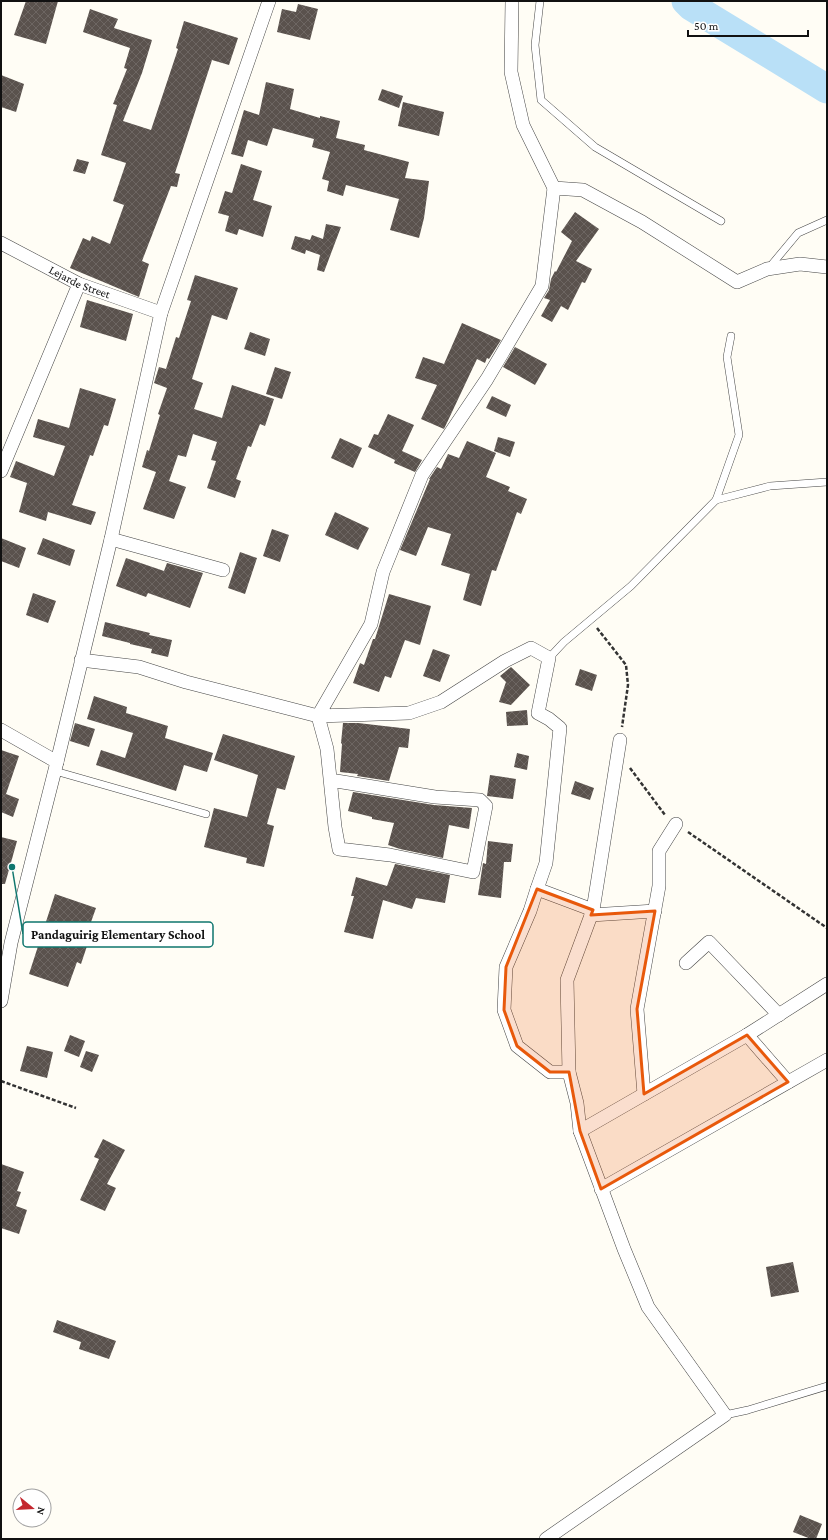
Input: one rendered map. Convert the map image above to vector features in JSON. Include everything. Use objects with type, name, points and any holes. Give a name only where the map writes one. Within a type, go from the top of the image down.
[{"type":"street","points":[[1,1001],[6,941],[56,767],[111,539],[161,313],[269,1]]},
{"type":"street","points":[[330,780],[435,797],[480,800],[486,806],[473,872],[390,855],[339,849],[330,780],[327,749],[318,716],[371,624],[383,572],[422,475],[487,379],[542,286],[554,188],[523,125],[510,72],[512,1]]},
{"type":"street","points":[[554,188],[583,190],[642,222],[737,282],[767,269],[800,264],[827,267]]},
{"type":"street","name":"Lejarde Street","points":[[1,243],[80,284],[161,313]]},
{"type":"street","points":[[1,470],[80,284]]},
{"type":"street","points":[[111,539],[222,570]]},
{"type":"street","points":[[81,660],[139,667],[186,682],[318,716],[409,713],[441,702],[505,661],[531,648],[549,658],[538,713],[549,719],[560,728],[546,863],[530,911],[506,967],[504,1010],[517,1046],[550,1072],[569,1072]]},
{"type":"street","points":[[1,730],[56,767]]},
{"type":"street","points":[[546,1539],[725,1415],[648,1307],[624,1249],[580,1131],[577,1103],[569,1072],[567,980],[592,913],[620,740]]},
{"type":"street","points":[[644,1094],[637,1009],[659,886],[659,851],[676,824]]},
{"type":"street","points":[[537,889],[592,913],[655,911]]},
{"type":"street","points":[[686,963],[709,942],[779,1015]]},
{"type":"street","points":[[580,1131],[747,1035],[827,984]]},
{"type":"street","points":[[747,1035],[788,1082]]},
{"type":"street","points":[[601,1189],[827,1060]]},
{"type":"lane","points":[[540,1],[535,45],[541,100],[595,147],[721,221]]},
{"type":"lane","points":[[767,269],[798,233],[827,220]]},
{"type":"lane","points":[[549,658],[564,642],[631,586],[716,500],[739,435],[727,357],[731,336]]},
{"type":"lane","points":[[716,500],[770,486],[827,482]]},
{"type":"lane","points":[[56,767],[206,814]]},
{"type":"lane","points":[[725,1415],[748,1410],[827,1386]]},
{"type":"path","points":[[591,620],[626,665],[628,684],[620,740]]},
{"type":"path","points":[[630,768],[666,817],[827,928]]},
{"type":"path","points":[[1,1081],[76,1108]]},
{"type":"highlighted area","points":[[537,889],[593,910],[591,915],[655,911],[637,1009],[644,1094],[747,1035],[788,1082],[601,1189],[580,1131],[569,1072],[550,1072],[517,1046],[504,1010],[506,967]]},
{"type":"building","points":[[26,1],[58,1],[46,44],[14,35]]},
{"type":"building","points":[[298,4],[318,9],[310,40],[277,32],[282,9],[296,12]]},
{"type":"building","points":[[90,9],[118,19],[114,28],[152,40],[142,73],[123,121],[151,130],[178,49],[176,48],[184,21],[238,38],[229,65],[212,60],[175,173],[180,174],[177,187],[171,186],[142,261],[149,264],[139,297],[70,268],[83,238],[90,241],[92,236],[110,244],[124,205],[113,201],[126,163],[101,155],[117,105],[113,104],[127,69],[124,68],[130,48],[83,32]]},
{"type":"building","points":[[1,75],[24,84],[16,112],[1,107]]},
{"type":"building","points":[[266,82],[294,89],[290,109],[320,118],[320,116],[340,121],[336,138],[365,145],[364,150],[409,162],[405,178],[429,181],[424,218],[419,238],[390,230],[399,199],[346,185],[343,196],[327,191],[329,181],[322,179],[330,152],[312,147],[314,139],[273,128],[267,146],[248,140],[243,157],[231,154],[244,110],[259,115]]},
{"type":"building","points":[[382,89],[403,96],[399,108],[378,100]]},
{"type":"building","points":[[403,102],[444,112],[439,136],[398,126]]},
{"type":"building","points":[[77,159],[89,162],[85,174],[73,171]]},
{"type":"building","points":[[241,164],[262,171],[253,200],[272,206],[263,237],[239,229],[237,235],[225,231],[229,216],[218,213],[225,191],[232,193]]},
{"type":"building","points":[[575,212],[599,229],[576,261],[592,269],[585,283],[582,282],[568,310],[561,306],[552,322],[541,316],[550,300],[544,298],[549,290],[551,279],[572,241],[561,232]]},
{"type":"building","points":[[326,224],[341,227],[324,272],[317,270],[320,255],[306,250],[305,254],[291,249],[295,236],[310,240],[312,235],[323,239]]},
{"type":"building","points":[[195,275],[238,288],[227,320],[212,315],[192,379],[203,383],[194,409],[222,418],[232,385],[274,399],[265,426],[260,424],[251,447],[248,446],[236,479],[241,481],[235,498],[207,488],[216,461],[211,460],[217,442],[193,434],[186,457],[178,455],[169,481],[186,487],[174,519],[143,509],[156,472],[142,467],[147,450],[149,451],[160,415],[158,414],[167,388],[154,383],[159,367],[166,369],[176,337],[179,338],[191,301],[187,300]]},
{"type":"building","points":[[87,300],[133,314],[126,341],[80,327]]},
{"type":"building","points":[[462,323],[501,340],[489,359],[487,358],[485,363],[477,359],[444,429],[421,419],[437,385],[415,378],[423,357],[444,364]]},
{"type":"building","points":[[250,332],[270,339],[265,356],[244,349]]},
{"type":"building","points":[[515,347],[547,364],[535,385],[503,367]]},
{"type":"building","points":[[275,367],[291,372],[282,399],[266,394]]},
{"type":"building","points":[[80,388],[116,399],[108,426],[104,425],[93,456],[90,455],[72,505],[96,512],[91,525],[48,512],[46,521],[19,512],[27,483],[10,477],[16,461],[54,476],[65,446],[33,437],[38,419],[69,428]]},
{"type":"building","points":[[492,396],[511,405],[506,417],[486,408]]},
{"type":"building","points":[[388,414],[414,425],[402,451],[422,460],[415,472],[394,463],[395,460],[368,447],[374,434],[378,435]]},
{"type":"building","points":[[498,437],[515,442],[510,457],[494,451]]},
{"type":"building","points":[[340,438],[362,448],[353,468],[331,458]]},
{"type":"building","points":[[467,441],[496,453],[486,477],[510,487],[508,491],[527,499],[521,514],[517,512],[496,571],[492,570],[481,606],[463,600],[470,574],[441,565],[451,534],[428,527],[416,556],[400,550],[429,479],[437,467],[441,469],[448,454],[459,458]]},
{"type":"building","points":[[335,512],[369,528],[358,550],[325,535]]},
{"type":"building","points":[[272,529],[289,535],[280,562],[263,556]]},
{"type":"building","points":[[1,538],[26,548],[19,568],[1,561]]},
{"type":"building","points":[[43,538],[75,550],[70,566],[37,554]]},
{"type":"building","points":[[240,552],[257,558],[245,594],[228,588]]},
{"type":"building","points":[[126,558],[164,571],[167,563],[203,573],[190,608],[148,593],[146,597],[116,586]]},
{"type":"building","points":[[33,593],[56,601],[48,623],[26,615]]},
{"type":"building","points":[[389,594],[431,606],[420,645],[405,640],[391,678],[385,676],[379,692],[353,683],[360,663],[364,665],[373,639],[375,639]]},
{"type":"building","points":[[105,622],[172,640],[168,657],[151,653],[152,649],[102,636]]},
{"type":"building","points":[[433,649],[450,655],[440,682],[423,676]]},
{"type":"building","points":[[511,667],[530,685],[511,705],[499,702],[506,682],[500,676]]},
{"type":"building","points":[[580,669],[597,675],[592,691],[575,685]]},
{"type":"building","points":[[94,696],[127,707],[126,713],[168,726],[165,738],[213,753],[207,772],[184,765],[176,791],[96,765],[101,750],[125,758],[133,733],[87,719]]},
{"type":"building","points":[[527,710],[528,725],[507,726],[506,712]]},
{"type":"building","points":[[75,723],[95,729],[89,747],[70,741]]},
{"type":"building","points":[[343,723],[358,723],[410,729],[408,748],[399,747],[389,781],[357,776],[358,774],[340,772]]},
{"type":"building","points":[[223,734],[295,756],[285,790],[277,788],[267,824],[274,826],[264,867],[246,863],[247,858],[204,847],[214,808],[247,817],[258,775],[214,760]]},
{"type":"building","points":[[1,750],[19,756],[6,794],[19,799],[13,817],[1,812]]},
{"type":"building","points":[[517,753],[529,756],[527,770],[514,767]]},
{"type":"building","points":[[490,775],[516,779],[513,799],[487,796]]},
{"type":"building","points":[[575,781],[594,788],[590,800],[571,794]]},
{"type":"building","points":[[353,792],[434,805],[472,808],[469,829],[449,825],[443,858],[400,849],[388,845],[394,823],[372,819],[372,817],[348,811]]},
{"type":"building","points":[[1,837],[17,841],[5,884],[1,884]]},
{"type":"building","points":[[488,841],[513,844],[511,862],[504,862],[501,898],[478,895],[483,863],[486,864]]},
{"type":"building","points":[[395,864],[450,875],[445,903],[416,898],[412,909],[383,900],[373,939],[344,932],[354,896],[351,896],[356,877],[387,886]]},
{"type":"building","points":[[55,894],[96,908],[86,936],[90,937],[81,964],[77,962],[68,987],[29,974]]},
{"type":"building","points":[[70,1035],[85,1041],[79,1057],[64,1051]]},
{"type":"building","points":[[27,1046],[53,1052],[47,1078],[20,1071]]},
{"type":"building","points":[[86,1051],[99,1055],[92,1072],[80,1067]]},
{"type":"building","points":[[103,1139],[125,1150],[107,1184],[116,1188],[105,1211],[80,1200],[99,1159],[94,1157]]},
{"type":"building","points":[[1,1164],[24,1172],[17,1191],[21,1192],[16,1206],[27,1210],[19,1234],[1,1228]]},
{"type":"building","points":[[793,1262],[799,1292],[771,1297],[766,1267]]},
{"type":"building","points":[[57,1320],[116,1341],[109,1359],[79,1349],[81,1342],[53,1332]]},
{"type":"building","points":[[800,1515],[822,1524],[816,1539],[811,1539],[793,1532]]},
{"type":"waterway","points":[[686,1],[691,6],[827,89]]},
{"type":"place","name":"Pandaguirig Elementary School","points":[[12,867]]}]
